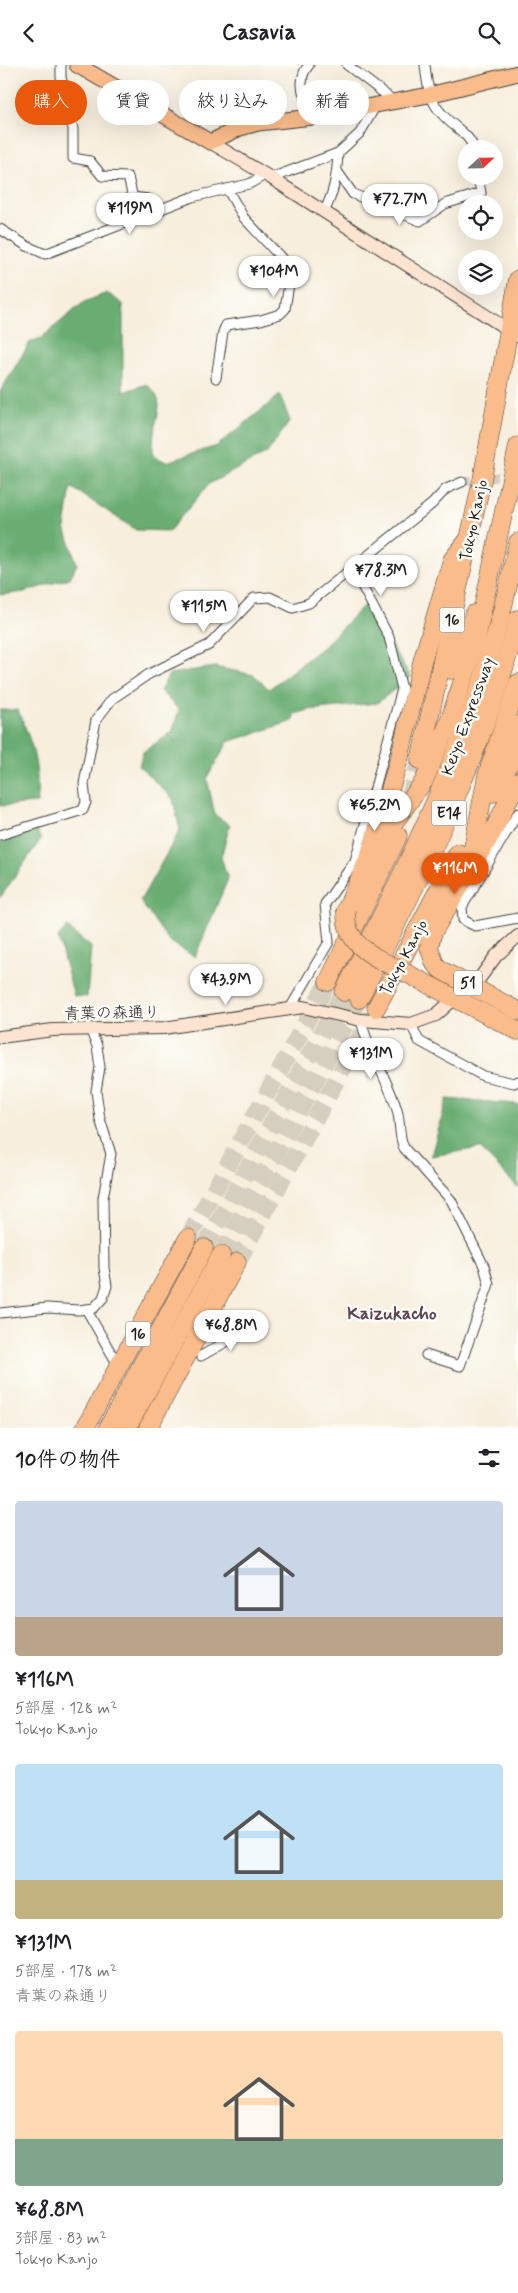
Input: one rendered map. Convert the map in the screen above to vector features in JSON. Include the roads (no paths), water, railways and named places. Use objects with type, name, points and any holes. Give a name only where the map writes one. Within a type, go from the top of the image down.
[{"type":"highway","name":"Tokyo Kanjo","points":[[420,760],[431,719],[514,333],[518,279]]},
{"type":"highway","points":[[369,857],[414,797],[435,759],[475,643],[518,445]]},
{"type":"highway","points":[[369,857],[400,757],[422,662],[452,560],[470,537]]},
{"type":"highway","name":"Keiyo Expressway","points":[[518,541],[499,622],[472,709],[456,752],[351,996],[424,869],[486,721],[518,619]]},
{"type":"highway","points":[[431,719],[437,709],[464,635],[488,587]]},
{"type":"highway","points":[[467,876],[487,775],[518,683]]},
{"type":"highway","points":[[494,793],[512,775],[518,725]]},
{"type":"highway","points":[[467,876],[512,775],[518,747]]},
{"type":"highway","points":[[328,982],[398,836]]},
{"type":"highway","name":"Tokyo Kanjo","points":[[376,1007],[458,853]]},
{"type":"highway","name":"51","points":[[369,857],[346,909],[346,926],[361,947],[408,974],[518,1031]]},
{"type":"highway","name":"51","points":[[467,876],[436,927],[429,947],[435,963],[441,970],[518,1011]]},
{"type":"highway","name":"16","points":[[84,1428],[188,1238]]},
{"type":"highway","points":[[108,1428],[204,1248]]},
{"type":"highway","points":[[127,1428],[229,1259],[148,1428]]},
{"type":"main road","points":[[78,65],[210,142],[258,123],[297,119]]},
{"type":"main road","points":[[369,106],[429,95],[518,73]]},
{"type":"street","points":[[61,65],[73,129],[73,158],[90,161],[102,176],[128,177],[138,219]]},
{"type":"street","points":[[303,80],[304,71],[309,65]]},
{"type":"street","points":[[348,65],[394,101]]},
{"type":"street","points":[[425,65],[429,95],[442,115],[460,129],[470,140]]},
{"type":"street","points":[[0,229],[26,246],[45,254],[192,197],[249,184],[338,153],[360,133],[376,105]]},
{"type":"street","points":[[210,142],[514,333]]},
{"type":"street","points":[[324,212],[332,197],[338,153]]},
{"type":"street","points":[[337,171],[352,194],[420,221],[446,204],[481,193],[480,185]]},
{"type":"street","points":[[216,378],[223,332],[226,325],[261,320],[280,313],[285,309],[291,272],[286,263],[244,218],[227,189]]},
{"type":"street","points":[[133,197],[148,199],[161,210]]},
{"type":"street","points":[[0,835],[83,810],[86,802],[84,784],[96,720],[112,699],[150,673],[209,645],[254,597],[270,597],[293,608],[308,603],[335,580],[353,569],[432,504],[446,489],[462,482]]},
{"type":"street","points":[[289,1010],[329,943],[325,904],[355,861],[402,689],[389,637],[353,569]]},
{"type":"street","points":[[518,813],[462,907],[463,920],[475,926],[518,918]]},
{"type":"street","name":"青葉の森通り","points":[[0,1037],[33,1031],[164,1028],[303,1007],[361,1020],[411,1024],[436,1015],[474,986],[496,956],[518,936]]},
{"type":"street","points":[[361,1020],[365,1037],[398,1111],[400,1137],[404,1147],[451,1200],[484,1266],[488,1284],[460,1366],[426,1355]]},
{"type":"street","points":[[411,1024],[419,1041],[484,1076],[514,1083],[518,1081]]},
{"type":"street","points":[[0,1313],[46,1308],[94,1308],[103,1298],[106,1286],[103,1198],[110,1154],[100,1119],[96,1091],[100,1067],[97,1046],[90,1029]]},
{"type":"street","points":[[86,1309],[114,1358]]},
{"type":"street","points":[[200,1355],[249,1329]]},
{"type":"tunnel","points":[[462,482],[497,477],[513,481]]},
{"type":"tunnel","points":[[409,800],[420,760]]},
{"type":"tunnel","points":[[188,1238],[328,982]]},
{"type":"tunnel","points":[[204,1248],[344,992]]},
{"type":"tunnel","points":[[221,1255],[359,999]]},
{"type":"tunnel","points":[[237,1262],[372,1015]]},
{"type":"district","name":"Kaizukacho","points":[[392,1313]]}]
